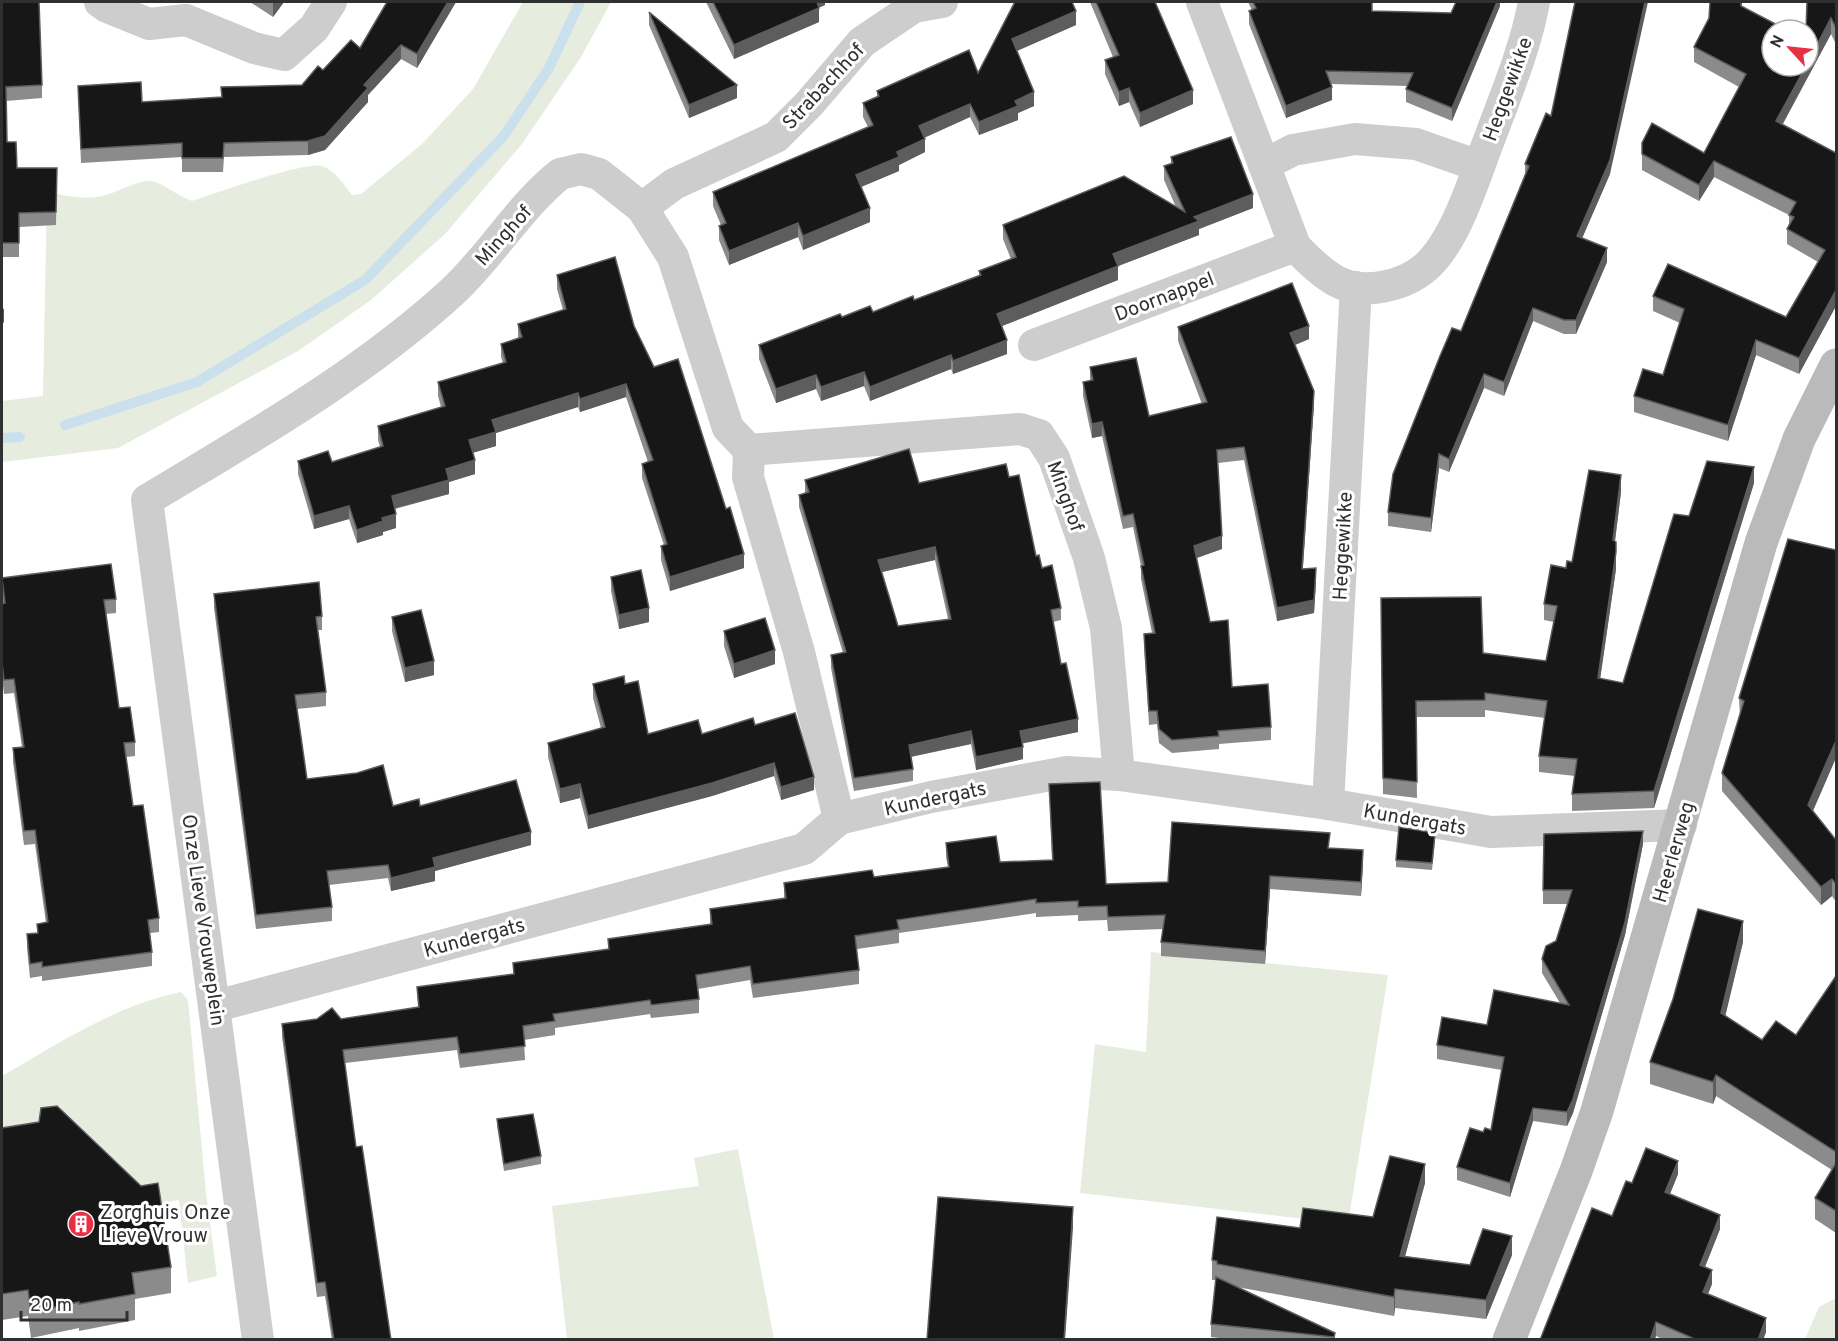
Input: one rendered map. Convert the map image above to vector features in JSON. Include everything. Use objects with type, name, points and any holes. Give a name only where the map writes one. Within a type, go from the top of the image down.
[{"type":"main road","name":"Heerlerweg","points":[[1509,1340],[1576,1171],[1597,1111],[1774,505],[1799,439],[1836,365]]},
{"type":"street","points":[[100,2],[149,24],[186,20],[254,48],[284,55],[314,28],[331,2]]},
{"type":"street","name":"Strabachhof","points":[[642,208],[674,184],[776,137],[809,104],[862,42],[914,7],[942,2]]},
{"type":"street","name":"Heggewikke","points":[[1202,2],[1295,246],[1313,265],[1338,282],[1356,287],[1379,288],[1401,282],[1426,267],[1454,228],[1526,44],[1534,2]]},
{"type":"street","points":[[1264,165],[1293,150],[1355,139],[1416,144],[1479,166]]},
{"type":"street","name":"Minghof","points":[[147,500],[306,405],[382,352],[454,290],[560,174],[580,169],[599,174],[642,208],[673,256],[728,428],[749,450],[1020,429],[1039,435],[1054,458],[1089,558],[1106,628],[1119,775]]},
{"type":"street","name":"Doornappel","points":[[1034,345],[1295,246]]},
{"type":"street","name":"Heggewikke","points":[[1328,804],[1356,287]]},
{"type":"street","points":[[749,450],[748,477],[799,652],[838,819]]},
{"type":"street","name":"Onze Lieve Vrouweplein","points":[[147,500],[216,1006],[258,1340]]},
{"type":"street","name":"Kundergats","points":[[216,1006],[804,849],[838,819],[931,797],[1067,772],[1119,775],[1328,804],[1491,832],[1681,825]]},
{"type":"green space","points":[[523,2],[611,2],[581,57],[522,144],[445,234],[371,300],[298,351],[118,448],[2,462],[2,401],[43,396],[47,191],[88,198],[108,194],[139,182],[151,181],[192,201],[297,168],[322,166],[339,178],[352,195],[361,194],[422,144],[473,89]]},
{"type":"green space","points":[[1151,952],[1388,975],[1348,1224],[1080,1193],[1095,1044],[1146,1052]]},
{"type":"green space","points":[[181,992],[188,1000],[206,1193],[217,1276],[188,1283],[179,1200],[140,1207],[2,1156],[2,1076],[111,1016],[133,1006]]},
{"type":"green space","points":[[738,1149],[774,1339],[567,1339],[552,1206],[699,1186],[694,1158]]},
{"type":"green space","points":[[1836,1298],[1836,1339],[1805,1339],[1819,1307]]},
{"type":"building","points":[[2,2],[39,2],[42,85],[6,87],[7,142],[16,142],[17,168],[57,168],[56,212],[19,213],[19,243],[2,243]]},
{"type":"building","points":[[387,2],[448,2],[417,54],[401,45],[364,85],[368,88],[325,136],[308,141],[224,143],[223,158],[182,158],[182,143],[81,149],[78,86],[141,82],[142,102],[222,97],[221,87],[302,85],[318,66],[323,70],[351,40],[360,48]]},
{"type":"building","points":[[713,2],[817,2],[819,8],[734,45]]},
{"type":"building","points":[[1015,2],[1072,2],[1076,11],[1012,39],[1034,92],[1015,101],[1018,106],[979,122],[970,104],[919,126],[925,139],[897,152],[899,157],[856,175],[870,208],[803,236],[798,223],[729,251],[719,226],[726,223],[713,192],[873,125],[863,103],[879,96],[877,91],[969,50],[978,73]]},
{"type":"building","points":[[1096,2],[1155,2],[1193,90],[1140,113],[1129,88],[1119,92],[1105,60],[1119,55]]},
{"type":"building","points":[[1253,2],[1372,2],[1372,11],[1451,13],[1456,2],[1497,2],[1452,108],[1406,89],[1413,73],[1326,71],[1332,87],[1286,106],[1249,11],[1256,8]]},
{"type":"building","points":[[1575,2],[1645,2],[1610,160],[1577,236],[1607,248],[1576,320],[1564,320],[1533,308],[1504,382],[1484,374],[1449,459],[1439,454],[1431,518],[1388,512],[1393,474],[1440,356],[1452,328],[1461,331],[1529,166],[1525,164],[1546,113],[1551,116]]},
{"type":"building","points":[[1710,2],[1741,2],[1741,6],[1764,18],[1760,18],[1760,78],[1799,78],[1776,121],[1836,153],[1836,290],[1799,358],[1756,340],[1728,425],[1634,396],[1643,369],[1663,375],[1684,309],[1653,296],[1668,264],[1786,317],[1825,250],[1787,229],[1794,217],[1789,215],[1796,202],[1714,161],[1699,185],[1642,154],[1642,143],[1652,123],[1704,153],[1746,74],[1694,47],[1709,18]]},
{"type":"building","points":[[1807,2],[1836,2],[1836,28],[1831,18],[1820,39],[1820,18],[1806,18]]},
{"type":"building","points":[[649,12],[737,85],[689,105]]},
{"type":"building","points":[[1231,137],[1253,194],[1194,217],[1199,221],[1113,254],[1118,266],[997,314],[1007,340],[953,361],[951,355],[870,387],[864,372],[821,387],[816,375],[776,389],[759,345],[840,314],[842,317],[870,306],[873,312],[913,296],[914,300],[981,275],[979,271],[1016,257],[1003,225],[1124,176],[1185,212],[1164,166],[1173,163],[1171,157]]},
{"type":"building","points":[[615,257],[634,326],[654,367],[678,359],[726,509],[730,507],[744,554],[670,577],[661,546],[667,544],[642,464],[653,460],[626,384],[580,399],[578,393],[492,420],[496,432],[469,440],[475,460],[446,469],[449,480],[392,496],[396,514],[382,518],[383,521],[357,530],[349,506],[314,516],[298,461],[328,451],[332,462],[383,446],[378,426],[445,406],[438,382],[506,362],[501,344],[522,337],[518,324],[566,309],[557,275]]},
{"type":"building","points":[[1292,283],[1309,326],[1290,333],[1314,391],[1302,569],[1316,568],[1314,600],[1277,608],[1244,447],[1217,450],[1222,536],[1194,546],[1210,622],[1228,620],[1232,687],[1268,684],[1271,727],[1218,731],[1219,736],[1172,740],[1159,729],[1157,711],[1149,711],[1144,634],[1155,633],[1133,514],[1123,516],[1102,422],[1092,424],[1083,382],[1093,380],[1090,367],[1136,358],[1149,416],[1207,402],[1178,327]]},
{"type":"building","points":[[909,449],[919,483],[1006,464],[1009,477],[1019,475],[1036,556],[1039,555],[1042,568],[1052,565],[1061,608],[1051,610],[1061,664],[1066,663],[1078,719],[1020,731],[1023,747],[976,757],[971,731],[909,745],[913,769],[854,778],[831,655],[846,652],[799,495],[809,492],[805,480]],"holes":[[[935,547],[951,619],[898,626],[878,560]]]},
{"type":"building","points":[[1707,461],[1754,467],[1654,791],[1572,794],[1577,759],[1539,756],[1547,701],[1485,693],[1485,700],[1416,701],[1417,782],[1383,778],[1381,598],[1481,597],[1483,653],[1546,661],[1557,606],[1544,604],[1551,565],[1566,568],[1567,561],[1572,562],[1589,470],[1621,475],[1613,540],[1616,542],[1616,552],[1598,678],[1623,683],[1674,514],[1689,516]]},
{"type":"building","points":[[1788,539],[1836,550],[1836,743],[1808,805],[1836,840],[1836,884],[1832,879],[1821,887],[1722,773],[1744,701],[1739,698]]},
{"type":"building","points":[[111,564],[116,599],[104,600],[119,708],[130,707],[135,742],[124,743],[133,806],[143,805],[159,918],[148,920],[152,952],[42,967],[42,962],[30,964],[27,934],[38,933],[37,924],[48,922],[35,830],[24,831],[13,748],[24,747],[14,679],[4,680],[2,663],[2,604],[5,603],[2,578]]},
{"type":"building","points":[[641,570],[649,608],[619,615],[611,577]]},
{"type":"building","points":[[319,582],[322,616],[316,617],[326,692],[295,695],[307,779],[357,773],[383,765],[393,806],[419,799],[420,806],[516,780],[531,832],[433,858],[435,867],[391,878],[388,865],[327,871],[332,907],[256,915],[214,594]]},
{"type":"building","points":[[421,610],[434,661],[405,668],[392,617]]},
{"type":"building","points":[[765,618],[775,650],[734,664],[724,631]]},
{"type":"building","points":[[624,676],[625,684],[638,681],[648,734],[698,720],[702,734],[753,718],[755,725],[795,713],[814,777],[781,787],[774,763],[712,783],[588,816],[580,784],[560,789],[548,743],[605,727],[593,684]]},
{"type":"building","points":[[1100,782],[1106,884],[1168,882],[1172,822],[1330,833],[1328,848],[1363,850],[1361,882],[1270,876],[1265,951],[1161,942],[1165,915],[1108,917],[1107,906],[1078,907],[1078,901],[1036,903],[1036,899],[897,920],[899,929],[855,936],[859,970],[753,984],[750,966],[696,975],[699,999],[651,1005],[650,1000],[553,1014],[555,1021],[523,1026],[525,1046],[460,1054],[457,1037],[343,1050],[356,1147],[362,1146],[391,1340],[334,1340],[325,1282],[317,1283],[282,1024],[317,1019],[332,1008],[341,1019],[419,1007],[417,987],[514,974],[513,963],[609,949],[608,939],[712,924],[710,909],[786,898],[784,883],[872,870],[874,877],[949,867],[946,843],[996,836],[1000,862],[1053,860],[1049,784]]},
{"type":"building","points":[[1399,827],[1435,833],[1432,863],[1396,860]]},
{"type":"building","points":[[1643,831],[1625,922],[1573,1099],[1567,1112],[1533,1108],[1510,1183],[1457,1167],[1470,1128],[1483,1132],[1485,1128],[1491,1130],[1504,1057],[1437,1045],[1442,1017],[1487,1025],[1494,990],[1569,1005],[1542,959],[1546,946],[1556,941],[1572,890],[1543,890],[1544,834]]},
{"type":"building","points":[[1698,909],[1743,921],[1721,1013],[1762,1040],[1776,1021],[1796,1035],[1836,976],[1836,1152],[1716,1075],[1713,1082],[1650,1062],[1673,999]]},
{"type":"building","name":"Zorghuis Onze Lieve Vrouw","points":[[57,1106],[141,1186],[158,1183],[171,1267],[132,1273],[135,1294],[31,1312],[28,1290],[2,1294],[2,1128],[39,1122],[41,1108]]},
{"type":"building","points":[[533,1114],[541,1156],[504,1164],[497,1119]]},
{"type":"building","points":[[1646,1148],[1678,1161],[1665,1192],[1720,1215],[1700,1265],[1712,1270],[1703,1292],[1766,1318],[1758,1340],[1697,1340],[1656,1322],[1650,1340],[1540,1340],[1592,1208],[1612,1216],[1626,1181],[1632,1183]]},
{"type":"building","points":[[1390,1156],[1425,1164],[1400,1256],[1470,1265],[1483,1229],[1512,1236],[1486,1300],[1395,1289],[1394,1297],[1217,1264],[1217,1261],[1212,1260],[1217,1217],[1300,1228],[1303,1208],[1373,1217]]},
{"type":"building","points":[[1836,1163],[1836,1211],[1815,1198]]},
{"type":"building","points":[[938,1197],[1073,1207],[1064,1340],[927,1340]]},
{"type":"building","points":[[1216,1277],[1335,1333],[1334,1337],[1211,1324]]},
{"type":"waterway","points":[[65,425],[197,382],[365,280],[503,137],[549,68],[580,2]]},
{"type":"waterway","points":[[2,438],[20,437]]},
{"type":"place","name":"Zorghuis Onze Lieve Vrouw","points":[[81,1224]]}]
